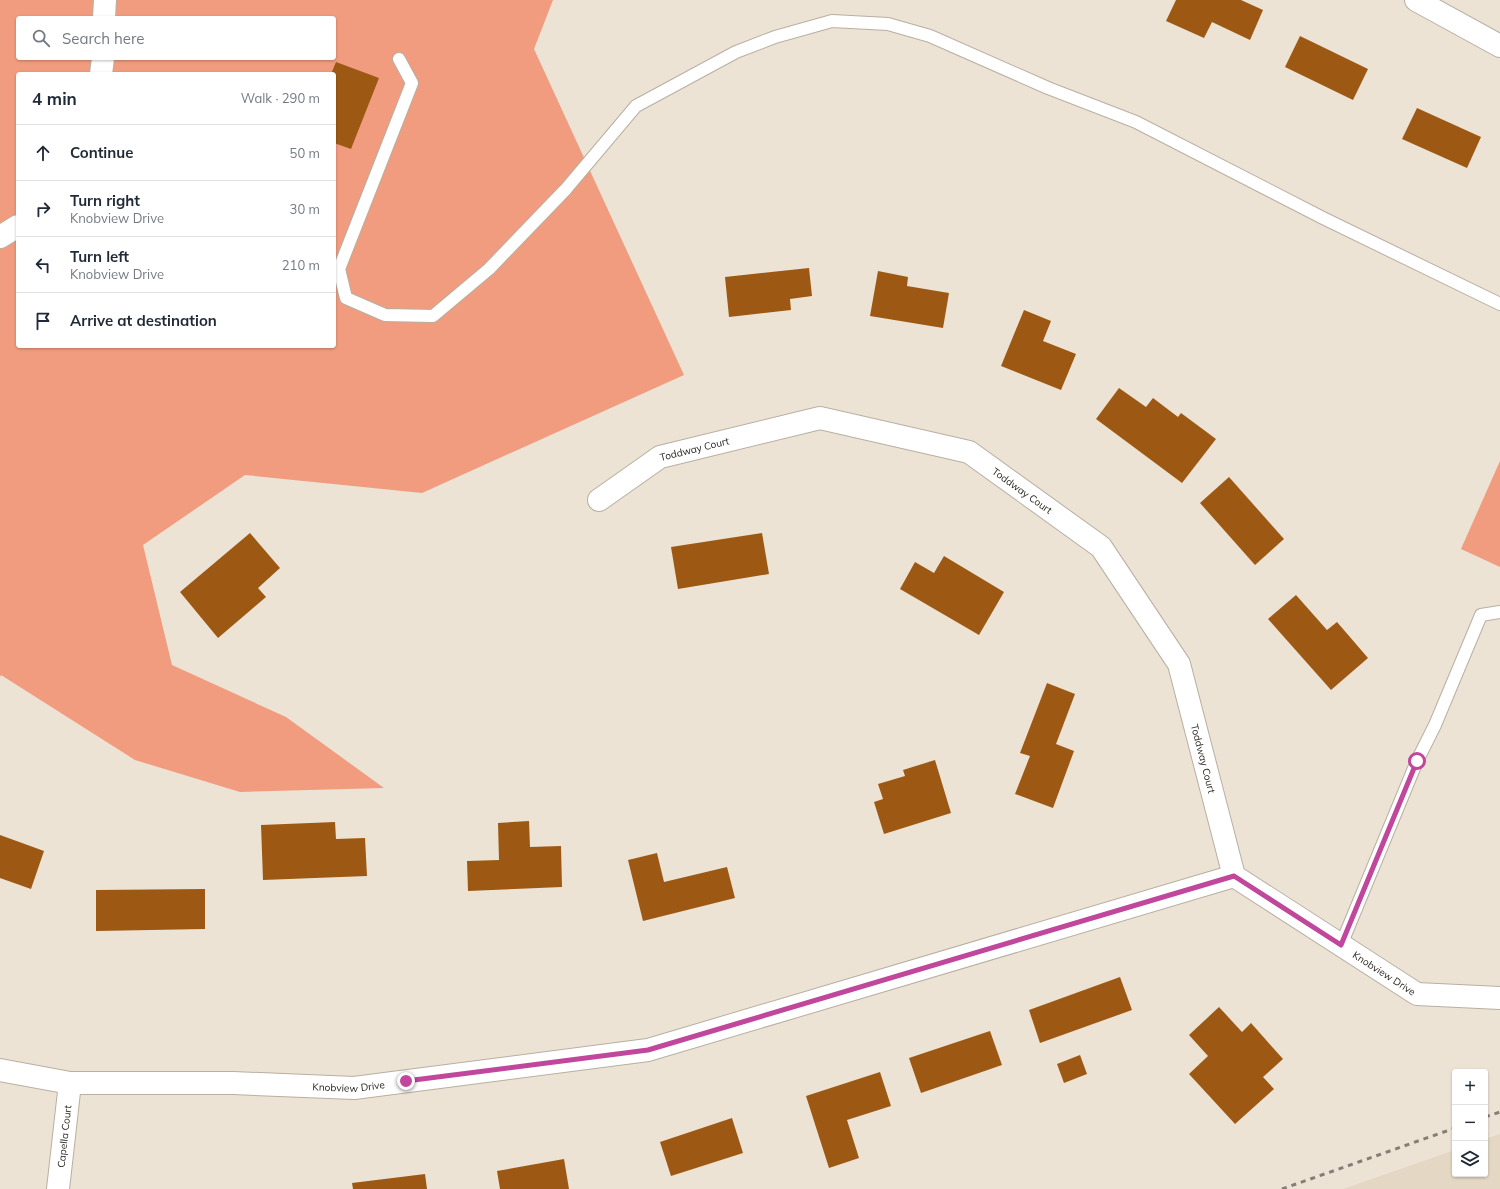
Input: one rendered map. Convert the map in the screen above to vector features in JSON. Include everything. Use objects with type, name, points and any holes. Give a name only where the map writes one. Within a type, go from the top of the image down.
[{"type":"street","points":[[104,16],[105,0]]},
{"type":"street","points":[[1416,0],[1500,46]]},
{"type":"street","points":[[101,72],[103,60]]},
{"type":"street","points":[[0,237],[16,227]]},
{"type":"street","name":"Toddway Court","points":[[599,500],[660,457],[820,418],[969,452],[1101,547],[1179,664],[1234,876]]},
{"type":"street","name":"Knobview Drive","points":[[0,1070],[70,1083],[223,1083],[354,1088],[648,1050],[1234,876],[1417,994],[1500,998]]},
{"type":"street","name":"Capella Court","points":[[58,1189],[70,1083]]},
{"type":"lane","points":[[399,59],[412,83],[339,269],[346,298],[385,315],[433,316],[489,270],[566,189],[636,106],[736,52],[775,37],[832,21],[888,24],[930,36],[1048,88],[1136,122],[1323,218],[1500,304]]},
{"type":"lane","points":[[1341,945],[1417,761],[1435,724],[1481,614],[1500,612]]},
{"type":"shaded area","points":[[0,0],[553,0],[534,49],[684,375],[422,493],[245,475],[143,545],[172,665],[286,717],[384,788],[240,792],[135,760],[1,675],[0,677]]},
{"type":"shaded area","points":[[1500,461],[1500,567],[1461,549]]},
{"type":"shaded area","points":[[1500,1134],[1500,1189],[1343,1189],[1452,1151],[1452,1177],[1488,1177],[1488,1138]]},
{"type":"building","points":[[1176,0],[1241,0],[1263,10],[1250,40],[1212,22],[1204,38],[1166,21]]},
{"type":"building","points":[[1300,36],[1368,69],[1353,100],[1285,67]]},
{"type":"building","points":[[336,62],[379,78],[351,149],[336,144],[336,72],[332,72]]},
{"type":"building","points":[[1417,108],[1481,137],[1467,168],[1402,139]]},
{"type":"building","points":[[809,268],[812,296],[790,299],[791,310],[729,317],[725,277]]},
{"type":"building","points":[[878,271],[908,277],[907,286],[949,293],[943,328],[870,316]]},
{"type":"building","points":[[1024,310],[1051,321],[1043,341],[1076,354],[1061,390],[1001,366]]},
{"type":"building","points":[[1119,388],[1146,407],[1153,398],[1178,417],[1181,413],[1216,439],[1182,483],[1096,419]]},
{"type":"building","points":[[1229,477],[1284,539],[1255,565],[1200,503]]},
{"type":"building","points":[[250,533],[280,568],[258,588],[266,597],[218,638],[180,592]]},
{"type":"building","points":[[762,533],[769,574],[678,589],[671,547]]},
{"type":"building","points":[[944,556],[1004,592],[979,635],[900,589],[915,562],[934,573]]},
{"type":"building","points":[[1296,595],[1327,630],[1337,622],[1368,658],[1331,690],[1268,619]]},
{"type":"building","points":[[1047,683],[1075,694],[1056,744],[1074,751],[1053,808],[1015,794],[1030,756],[1020,753]]},
{"type":"building","points":[[935,760],[951,813],[884,834],[874,802],[883,799],[878,784],[905,776],[903,770]]},
{"type":"building","points":[[529,821],[530,847],[561,846],[562,887],[468,891],[467,861],[499,860],[498,823]]},
{"type":"building","points":[[335,822],[336,839],[365,838],[367,876],[263,880],[261,825]]},
{"type":"building","points":[[0,835],[44,851],[31,889],[0,878]]},
{"type":"building","points":[[657,853],[664,882],[727,867],[735,898],[643,921],[628,860]]},
{"type":"building","points":[[205,889],[205,929],[96,931],[96,890]]},
{"type":"building","points":[[1120,977],[1132,1010],[1040,1043],[1029,1010]]},
{"type":"building","points":[[1219,1007],[1242,1032],[1251,1023],[1283,1059],[1263,1077],[1274,1089],[1235,1124],[1189,1074],[1208,1056],[1189,1035]]},
{"type":"building","points":[[990,1031],[1002,1065],[921,1093],[909,1058]]},
{"type":"building","points":[[1080,1055],[1087,1074],[1064,1083],[1057,1064]]},
{"type":"building","points":[[880,1072],[891,1106],[847,1120],[859,1158],[829,1168],[806,1096]]},
{"type":"building","points":[[732,1118],[743,1153],[671,1176],[660,1142]]},
{"type":"building","points":[[564,1159],[569,1189],[500,1189],[497,1171]]},
{"type":"building","points":[[425,1174],[427,1189],[353,1189],[352,1183]]},
{"type":"railway","points":[[1488,1116],[1500,1112]]},
{"type":"railway","points":[[1282,1189],[1452,1129]]},
{"type":"route","points":[[406,1081],[648,1050],[1234,876],[1341,945],[1417,761]]}]
